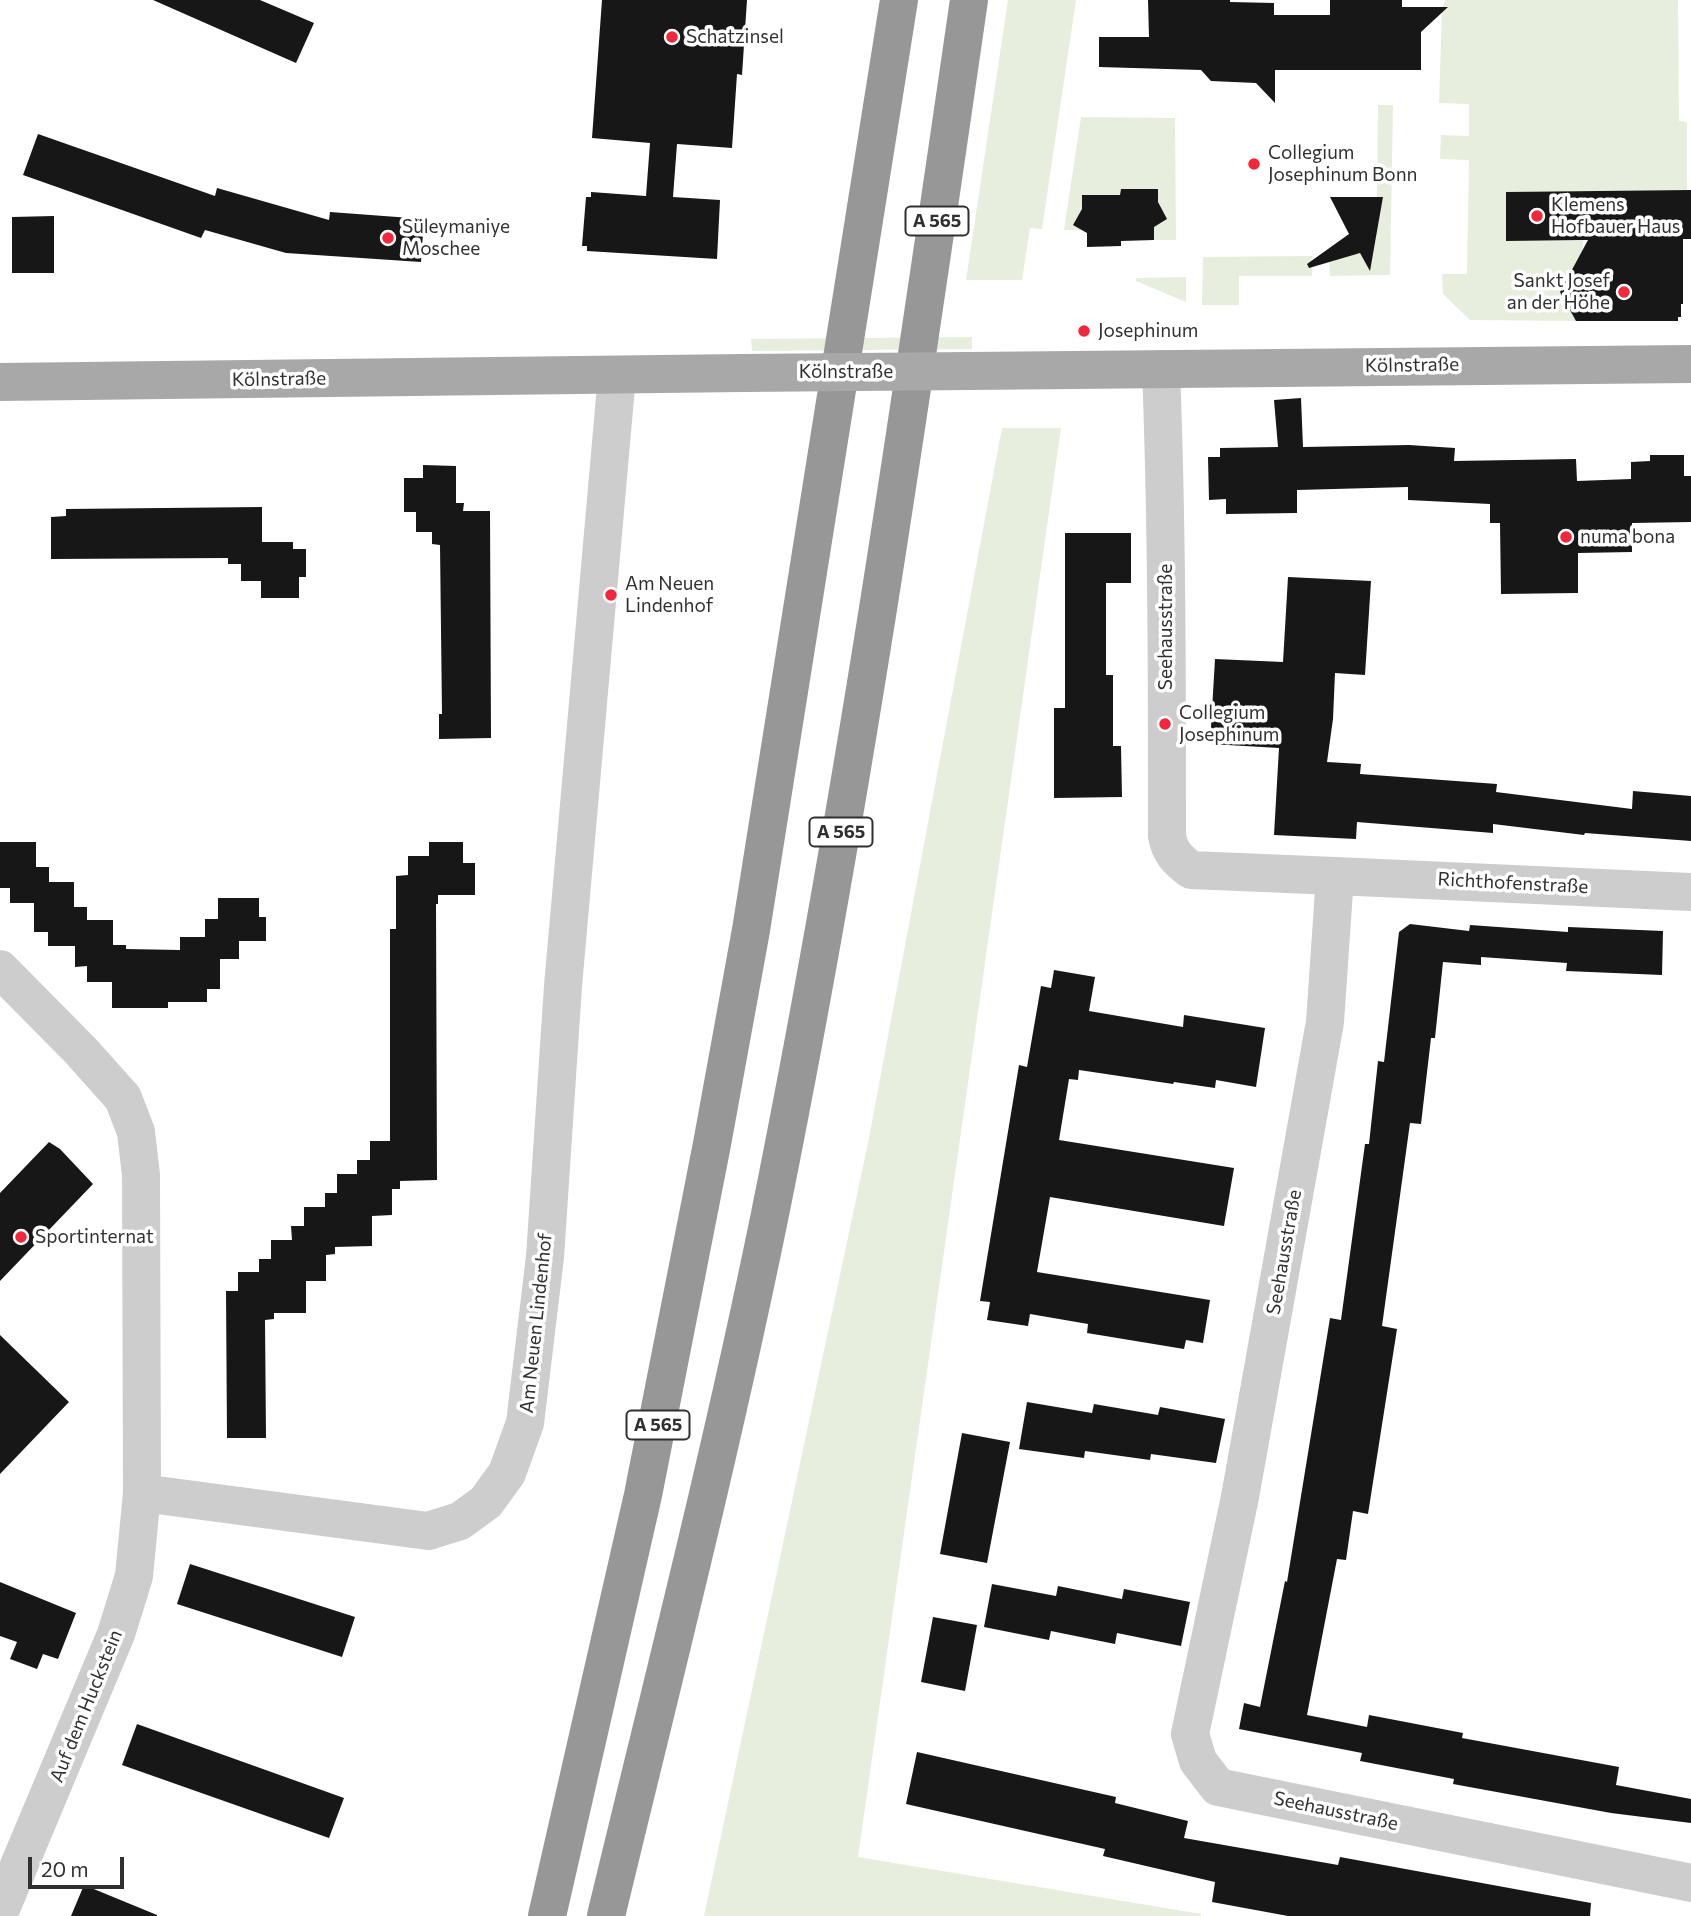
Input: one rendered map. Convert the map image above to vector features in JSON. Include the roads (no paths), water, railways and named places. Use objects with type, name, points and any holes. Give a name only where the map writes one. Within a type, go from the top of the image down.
[{"type":"highway","points":[[871,175],[881,0]]},
{"type":"highway","name":"A 565","points":[[547,1916],[643,1495],[712,1144],[751,930],[899,0]]},
{"type":"highway","name":"A 565","points":[[606,1916],[706,1506],[768,1221],[822,943],[905,441],[969,0]]},
{"type":"main road","name":"Kölnstraße","points":[[0,382],[1691,364]]},
{"type":"street","name":"Seehausstraße","points":[[1161,369],[1166,531],[1169,847],[1176,859],[1191,870],[1335,876],[1325,1022],[1242,1483],[1190,1734],[1198,1761],[1218,1787],[1691,1884]]},
{"type":"street","name":"Am Neuen Lindenhof","points":[[142,1493],[428,1531],[460,1521],[486,1502],[507,1474],[525,1423],[545,1257],[563,986],[617,375]]},
{"type":"street","name":"Richthofenstraße","points":[[1335,876],[1691,892]]},
{"type":"street","points":[[0,969],[123,1098],[136,1132],[141,1175],[142,1493]]},
{"type":"street","name":"Auf dem Huckstein","points":[[0,1911],[116,1634],[134,1576],[142,1493]]},
{"type":"place","name":"Schatzinsel","points":[[672,37]]},
{"type":"place","name":"Collegium Josephinum Bonn","points":[[1254,164]]},
{"type":"place","name":"Klemens Hofbauer Haus","points":[[1537,216]]},
{"type":"place","name":"Süleymaniye Moschee","points":[[388,238]]},
{"type":"place","name":"Sankt Josef an der Höhe","points":[[1624,292]]},
{"type":"place","name":"Josephinum","points":[[1084,331]]},
{"type":"place","name":"numa bona","points":[[1566,537]]},
{"type":"place","name":"Am Neuen Lindenhof","points":[[611,595]]},
{"type":"place","name":"Collegium Josephinum","points":[[1165,724]]},
{"type":"place","name":"Sportinternat","points":[[21,1237]]}]
